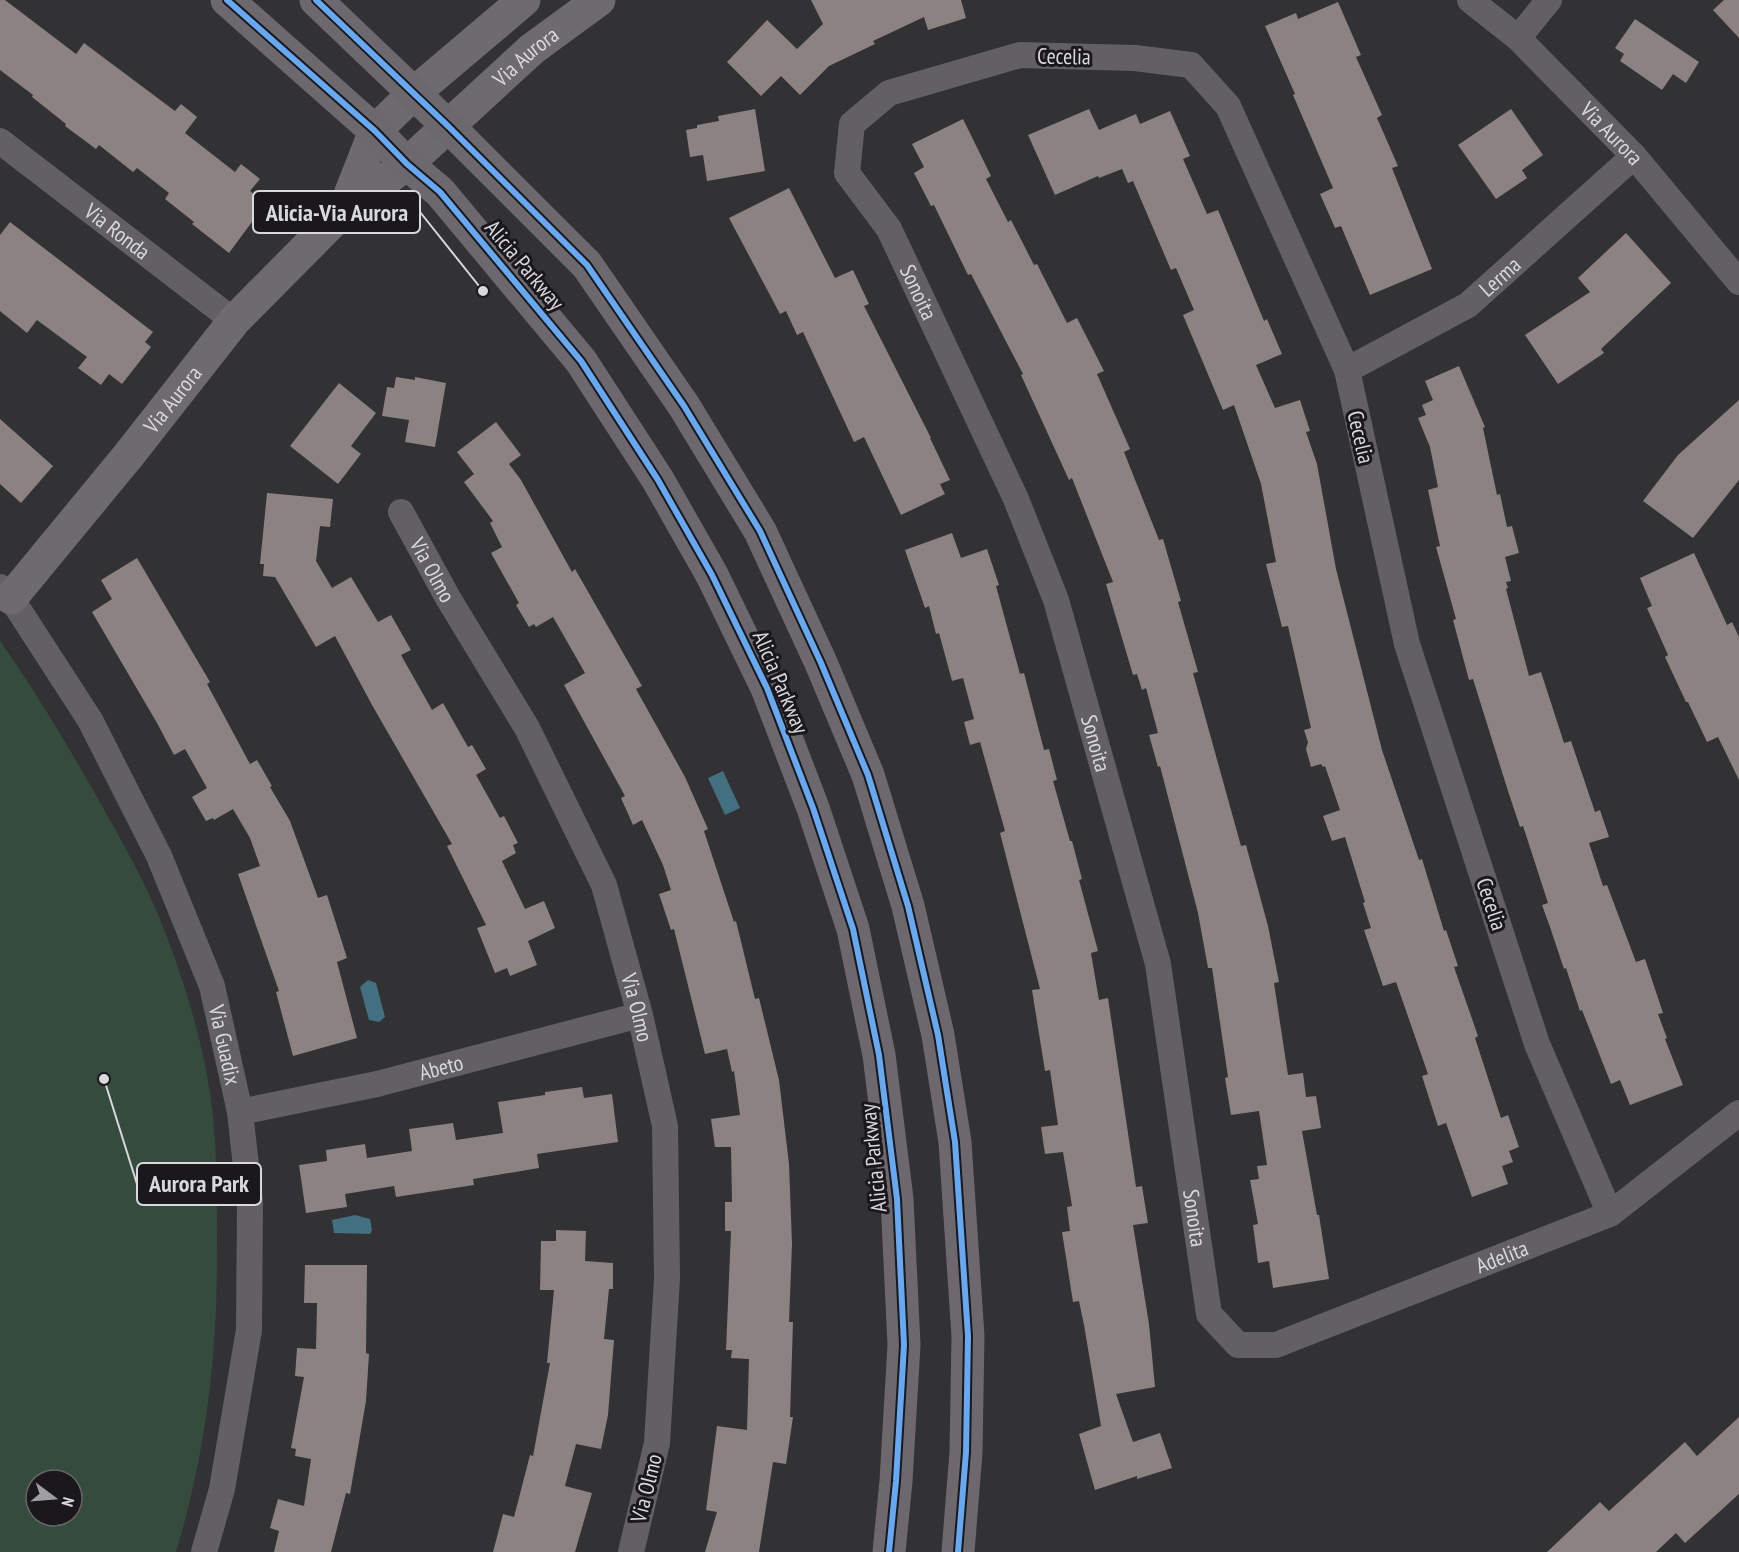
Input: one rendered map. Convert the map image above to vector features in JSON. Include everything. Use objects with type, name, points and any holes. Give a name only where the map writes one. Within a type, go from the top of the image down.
[{"type":"main road","name":"Alicia Parkway","points":[[227,0],[440,192],[581,361],[658,480],[712,575],[767,688],[813,808],[853,929],[879,1055],[897,1199],[904,1345],[896,1481],[889,1552]]},
{"type":"main road","name":"Alicia Parkway","points":[[316,0],[449,127],[587,265],[684,406],[760,531],[821,663],[868,775],[908,906],[938,1035],[955,1142],[968,1336],[966,1452],[958,1552]]},
{"type":"street","name":"Via Aurora","points":[[344,210],[375,131],[413,94],[524,0]]},
{"type":"street","name":"Via Aurora","points":[[5,592],[128,456],[234,321],[344,210],[407,164],[532,49],[599,0]]},
{"type":"street","name":"Via Aurora","points":[[1470,0],[1518,38],[1634,156],[1739,282]]},
{"type":"street","points":[[1518,38],[1550,0]]},
{"type":"street","name":"Cecelia","points":[[847,173],[852,124],[889,93],[1020,55],[1135,58],[1191,65],[1228,106],[1347,370],[1407,644],[1537,1044],[1610,1214]]},
{"type":"street","name":"Via Ronda","points":[[0,141],[234,321]]},
{"type":"street","name":"Lerma","points":[[1347,370],[1468,305],[1634,156]]},
{"type":"street","name":"Sonoita","points":[[847,173],[889,229],[1016,499],[1056,600],[1158,964],[1209,1314],[1238,1345]]},
{"type":"street","name":"Via Olmo","points":[[401,512],[448,598],[527,728],[604,885],[640,1015],[665,1126],[667,1278],[657,1443],[631,1552]]},
{"type":"street","name":"Via Guadix","points":[[5,592],[90,720],[159,856],[212,986],[240,1112],[250,1202],[249,1330],[222,1489],[204,1552]]},
{"type":"street","name":"Abeto","points":[[240,1112],[377,1083],[640,1015]]},
{"type":"street","name":"Adelita","points":[[1238,1345],[1276,1345],[1610,1214],[1739,1113]]},
{"type":"green space","points":[[0,641],[46,710],[88,781],[148,892],[187,994],[207,1074],[217,1180],[215,1334],[202,1444],[176,1552],[0,1552]]},
{"type":"water","points":[[723,771],[740,808],[725,815],[708,778]]},
{"type":"water","points":[[368,980],[376,983],[385,1017],[379,1022],[369,1020],[360,987]]},
{"type":"water","points":[[355,1215],[370,1219],[372,1230],[370,1234],[334,1233],[332,1220]]},
{"type":"building","points":[[0,0],[5,0],[76,54],[84,43],[175,111],[181,104],[197,117],[185,133],[235,172],[241,164],[260,179],[250,191],[266,203],[229,253],[165,199],[169,193],[137,168],[133,172],[99,145],[96,149],[65,126],[66,124],[32,97],[33,95],[0,70]]},
{"type":"building","points":[[811,0],[961,0],[966,18],[928,30],[924,17],[873,41],[875,44],[829,66],[800,95],[781,76],[761,96],[727,62],[767,20],[797,49],[823,24]]},
{"type":"building","points":[[1724,0],[1739,0],[1739,38],[1713,10]]},
{"type":"building","points":[[1338,2],[1361,55],[1356,57],[1382,115],[1377,118],[1398,166],[1392,168],[1432,269],[1370,295],[1341,226],[1335,228],[1320,194],[1333,188],[1265,26],[1296,13],[1298,19]]},
{"type":"building","points":[[1635,19],[1699,62],[1686,83],[1673,74],[1662,90],[1620,61],[1624,54],[1615,48]]},
{"type":"building","points":[[755,109],[765,171],[707,181],[703,155],[690,157],[686,130],[697,128],[697,125],[719,121],[718,116]]},
{"type":"building","points":[[1089,109],[1099,130],[1136,114],[1140,124],[1170,111],[1190,156],[1183,159],[1207,214],[1218,210],[1264,321],[1267,319],[1282,354],[1256,365],[1275,408],[1300,400],[1310,431],[1306,432],[1317,464],[1336,569],[1382,750],[1458,966],[1454,967],[1478,1036],[1475,1038],[1501,1118],[1508,1115],[1519,1147],[1509,1151],[1513,1162],[1502,1166],[1508,1184],[1472,1197],[1446,1123],[1438,1126],[1422,1076],[1428,1074],[1396,982],[1383,986],[1364,930],[1371,928],[1345,837],[1332,841],[1323,816],[1340,810],[1325,766],[1321,764],[1311,767],[1306,749],[1308,742],[1304,730],[1311,728],[1288,626],[1282,627],[1266,564],[1276,562],[1261,484],[1234,405],[1223,410],[1183,315],[1194,310],[1176,268],[1171,270],[1133,181],[1128,183],[1122,169],[1099,178],[1098,176],[1055,195],[1028,135]]},
{"type":"building","points":[[1511,109],[1543,155],[1522,170],[1527,178],[1496,199],[1458,145]]},
{"type":"building","points":[[963,119],[991,176],[986,179],[1008,222],[1011,220],[1034,265],[1037,264],[1067,323],[1077,318],[1104,371],[1097,374],[1130,449],[1124,452],[1159,540],[1163,539],[1198,672],[1193,673],[1241,846],[1246,845],[1268,926],[1279,982],[1274,983],[1288,1075],[1303,1073],[1306,1097],[1316,1096],[1321,1128],[1302,1131],[1329,1279],[1273,1288],[1269,1261],[1258,1263],[1253,1225],[1258,1224],[1250,1180],[1259,1179],[1257,1166],[1267,1165],[1259,1111],[1231,1115],[1225,1078],[1228,1077],[1212,968],[1208,968],[1198,913],[1160,766],[1158,767],[1149,735],[1158,733],[1146,688],[1142,690],[1137,674],[1133,675],[1106,584],[1113,582],[1072,478],[1069,480],[1021,375],[1023,374],[971,274],[968,275],[934,205],[931,206],[914,173],[924,167],[912,144]]},
{"type":"building","points":[[789,188],[835,278],[853,270],[869,304],[864,306],[950,480],[940,484],[945,494],[901,515],[864,437],[854,442],[803,332],[797,335],[786,311],[780,314],[729,218]]},
{"type":"building","points":[[10,222],[153,332],[145,342],[151,347],[122,384],[109,374],[101,385],[78,368],[87,357],[37,320],[27,333],[0,311],[0,235]]},
{"type":"building","points":[[1626,233],[1671,283],[1601,349],[1604,353],[1558,384],[1525,335],[1590,292],[1578,278]]},
{"type":"building","points":[[1459,366],[1485,427],[1483,428],[1497,495],[1500,494],[1507,527],[1512,526],[1519,553],[1505,557],[1511,581],[1506,582],[1508,588],[1506,589],[1529,676],[1541,672],[1564,743],[1571,741],[1595,812],[1600,810],[1609,837],[1589,843],[1603,886],[1607,885],[1636,962],[1645,959],[1663,1013],[1658,1014],[1667,1038],[1665,1039],[1683,1085],[1630,1105],[1620,1080],[1611,1084],[1582,1010],[1580,1011],[1566,968],[1564,969],[1542,905],[1548,903],[1523,826],[1520,827],[1473,679],[1469,680],[1453,620],[1456,619],[1436,547],[1440,546],[1428,490],[1438,487],[1430,447],[1418,418],[1426,415],[1422,405],[1433,400],[1425,381]]},
{"type":"building","points":[[396,377],[415,380],[415,377],[446,383],[435,447],[405,442],[409,420],[382,416],[387,387],[394,388]]},
{"type":"building","points":[[339,383],[376,413],[351,446],[361,454],[338,484],[290,446]]},
{"type":"building","points":[[1739,400],[1739,480],[1693,538],[1643,501],[1678,455]]},
{"type":"building","points":[[0,419],[53,466],[21,503],[0,484]]},
{"type":"building","points":[[496,422],[521,455],[509,464],[521,480],[572,572],[575,569],[642,686],[636,689],[685,777],[708,829],[704,831],[734,922],[736,921],[755,999],[759,998],[779,1080],[789,1164],[792,1244],[789,1322],[793,1322],[790,1417],[793,1417],[786,1464],[773,1462],[759,1552],[705,1552],[717,1512],[706,1510],[717,1426],[747,1430],[749,1359],[731,1358],[732,1350],[726,1350],[731,1231],[725,1231],[725,1202],[732,1202],[731,1147],[715,1147],[711,1119],[740,1115],[734,1071],[732,1072],[727,1049],[705,1054],[674,929],[671,930],[659,894],[671,890],[663,865],[642,820],[633,825],[621,798],[625,796],[564,685],[585,673],[553,617],[536,627],[534,624],[529,627],[516,605],[519,603],[491,553],[502,547],[490,523],[493,521],[464,482],[474,474],[457,452]]},
{"type":"building","points":[[267,493],[333,499],[330,527],[320,526],[316,561],[332,588],[351,577],[378,622],[391,615],[411,650],[401,655],[432,710],[443,703],[468,747],[472,745],[486,769],[476,775],[500,818],[504,816],[518,843],[513,845],[516,853],[502,861],[525,909],[544,901],[555,928],[528,941],[537,965],[510,976],[507,968],[495,973],[477,928],[486,925],[447,846],[452,844],[335,636],[316,647],[275,577],[263,576],[264,564],[260,564]]},
{"type":"building","points":[[952,533],[961,558],[987,549],[999,585],[996,586],[1020,674],[1024,673],[1044,750],[1049,749],[1057,780],[1053,781],[1070,841],[1072,841],[1082,879],[1079,880],[1098,951],[1091,953],[1099,1000],[1108,998],[1136,1187],[1142,1186],[1148,1223],[1133,1225],[1149,1324],[1155,1387],[1116,1394],[1133,1442],[1160,1433],[1172,1468],[1137,1479],[1137,1476],[1095,1490],[1079,1434],[1101,1426],[1084,1325],[1079,1301],[1073,1302],[1062,1232],[1070,1231],[1067,1207],[1072,1206],[1063,1152],[1045,1154],[1041,1127],[1058,1125],[1050,1070],[1045,1071],[1032,990],[1040,989],[1000,833],[1005,831],[980,742],[970,745],[964,722],[974,719],[963,678],[952,681],[939,633],[936,634],[929,606],[925,608],[905,550]]},
{"type":"building","points":[[1694,553],[1727,625],[1732,622],[1739,637],[1739,780],[1718,737],[1707,742],[1686,702],[1665,657],[1668,655],[1647,608],[1652,606],[1640,578]]},
{"type":"building","points":[[137,558],[210,682],[207,684],[250,764],[257,760],[272,786],[270,787],[290,821],[318,898],[327,895],[347,958],[337,962],[357,1038],[293,1056],[276,992],[279,991],[238,874],[260,866],[250,838],[233,809],[214,820],[213,818],[206,821],[192,797],[207,788],[185,749],[174,755],[92,612],[112,599],[101,580]]},
{"type":"building","points":[[582,1087],[584,1098],[612,1094],[618,1142],[537,1154],[539,1168],[473,1179],[474,1185],[396,1197],[394,1186],[345,1194],[347,1207],[306,1213],[299,1165],[327,1161],[326,1150],[365,1144],[367,1158],[412,1151],[409,1129],[453,1123],[456,1140],[503,1133],[498,1102]]},
{"type":"building","points":[[556,1230],[586,1231],[585,1261],[613,1263],[613,1289],[609,1289],[604,1339],[614,1340],[608,1415],[601,1449],[576,1444],[565,1486],[592,1493],[575,1552],[493,1552],[503,1514],[514,1517],[530,1455],[533,1456],[550,1363],[547,1363],[554,1290],[540,1290],[541,1241],[556,1241]]},
{"type":"building","points":[[305,1265],[367,1265],[366,1353],[369,1354],[366,1401],[350,1494],[346,1493],[331,1552],[274,1552],[279,1531],[270,1528],[278,1499],[304,1506],[311,1459],[295,1456],[296,1449],[291,1448],[304,1377],[295,1376],[297,1348],[316,1349],[317,1303],[304,1303]]},
{"type":"building","points":[[1739,1417],[1739,1494],[1685,1543],[1676,1533],[1656,1552],[1547,1552],[1600,1502],[1609,1511],[1685,1442],[1697,1456]]},
{"type":"cycle path","points":[[227,0],[440,192],[581,361],[658,480],[712,575],[767,688],[813,808],[853,929],[879,1055],[897,1199],[904,1345],[896,1481],[889,1552]]},
{"type":"cycle path","points":[[316,0],[449,127],[587,265],[684,406],[760,531],[821,663],[868,775],[908,906],[938,1035],[955,1142],[968,1336],[966,1452],[958,1552]]},
{"type":"place","name":"Alicia-Via Aurora","points":[[483,291]]},
{"type":"place","name":"Aurora Park","points":[[104,1079]]}]
